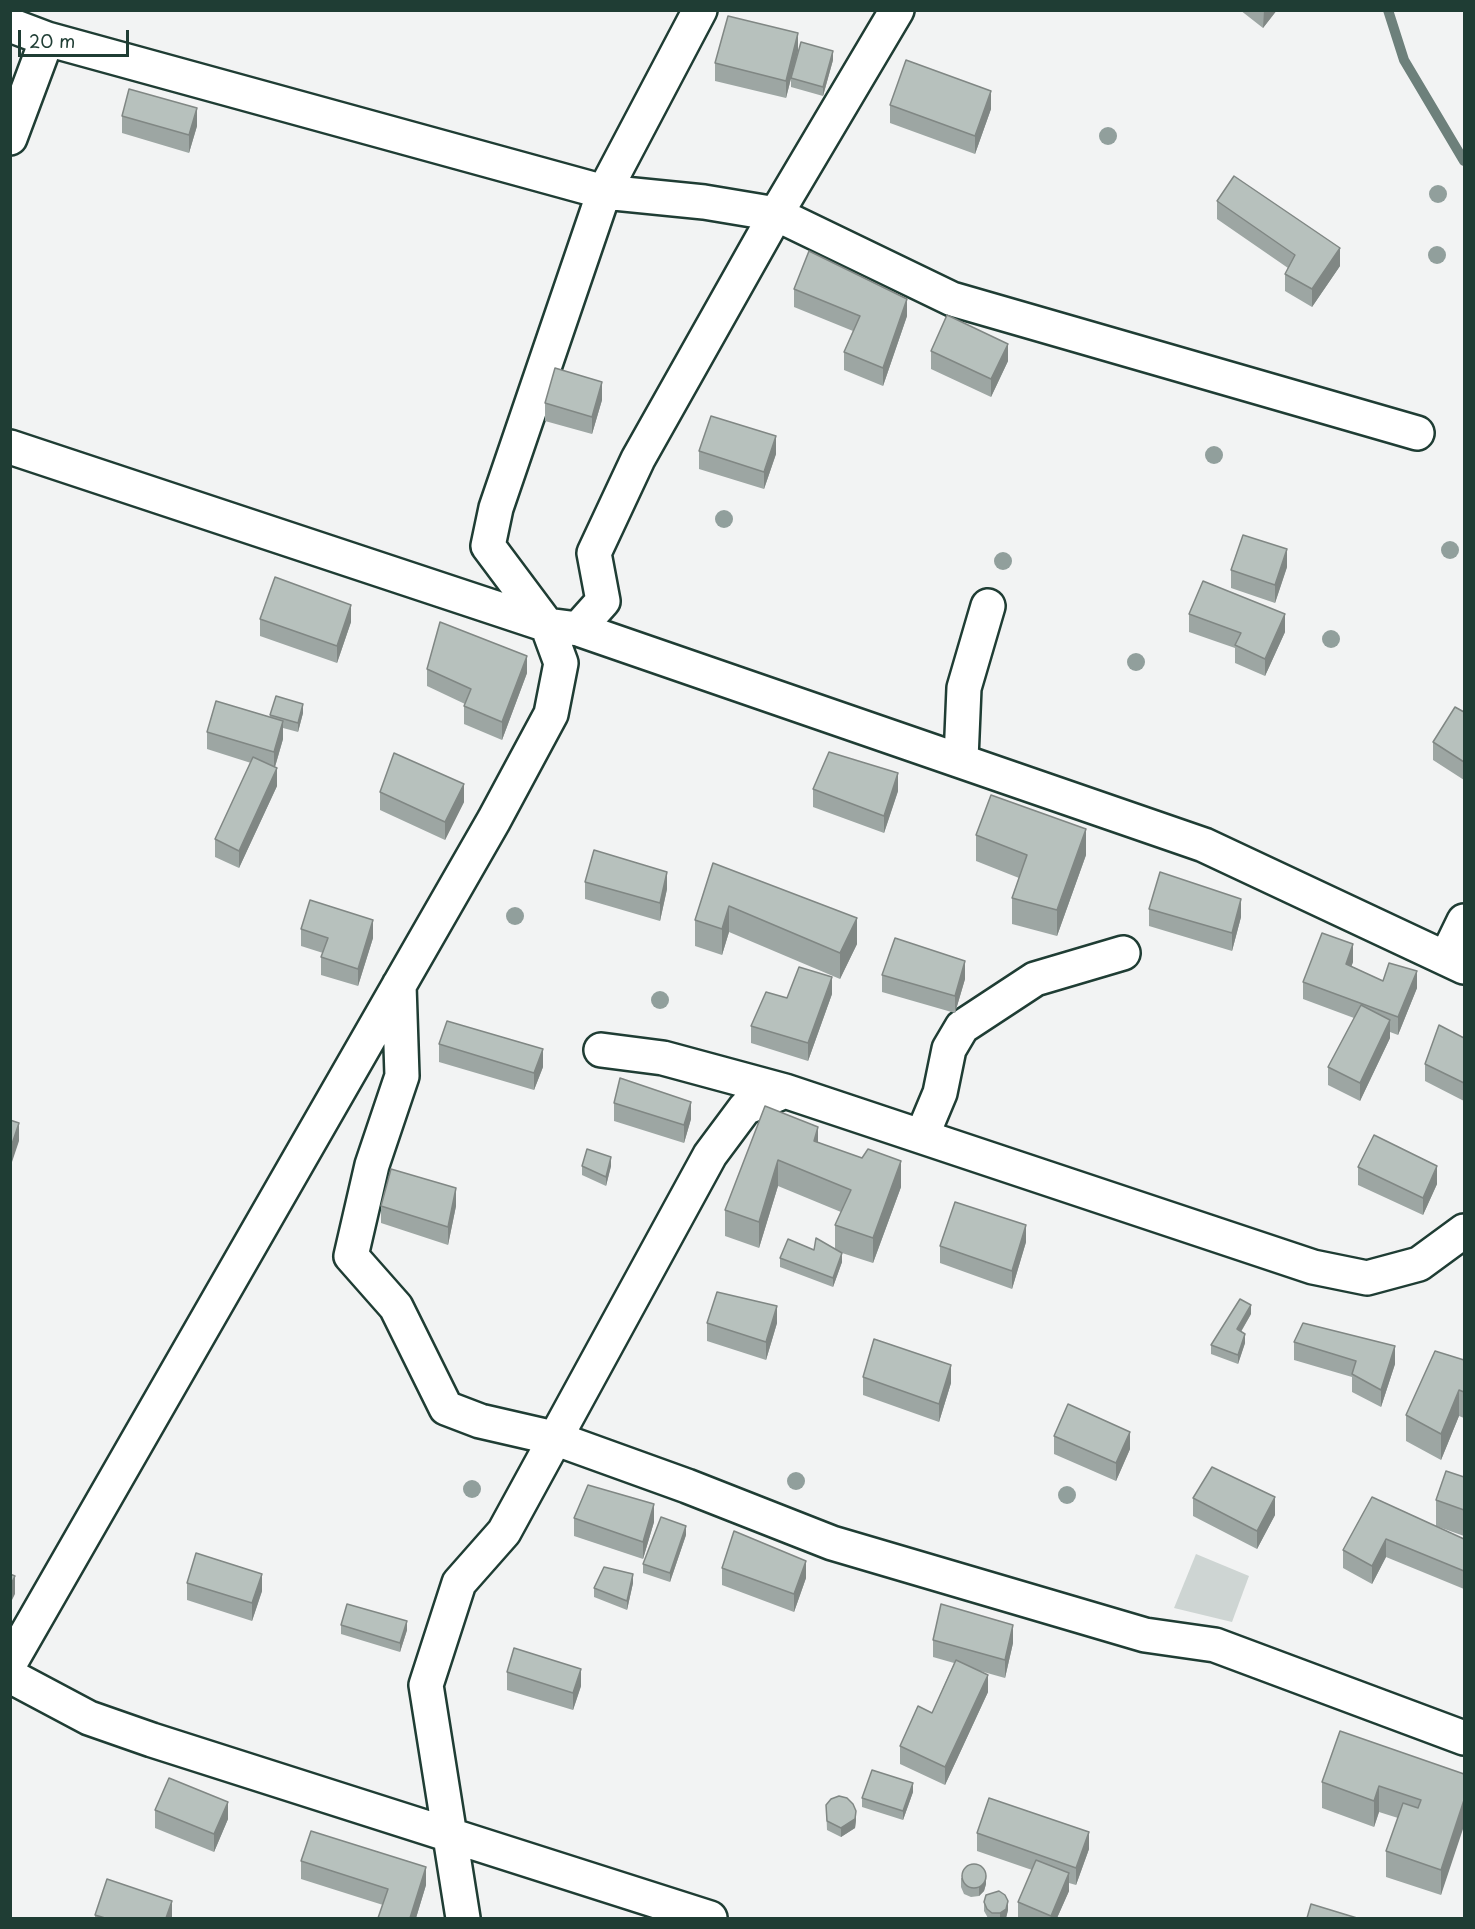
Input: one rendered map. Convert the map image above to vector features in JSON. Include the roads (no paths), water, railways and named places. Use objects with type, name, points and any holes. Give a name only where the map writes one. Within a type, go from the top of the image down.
[{"type":"street","points":[[10,1663],[552,714],[561,663],[563,627],[488,546],[496,508],[604,192],[700,10]]},
{"type":"street","points":[[563,627],[603,602],[594,553],[638,459],[776,214],[897,10]]},
{"type":"street","points":[[10,25],[47,39],[604,192],[704,202],[776,214],[952,299],[1417,433]]},
{"type":"street","points":[[10,138],[47,39]]},
{"type":"street","points":[[10,447],[961,759],[1204,845],[1455,963],[1464,921]]},
{"type":"street","points":[[961,759],[964,688],[987,606]]},
{"type":"street","points":[[922,1136],[940,1093],[949,1049],[962,1027],[1035,979],[1123,953]]},
{"type":"street","points":[[399,985],[402,1076],[372,1165],[351,1256],[396,1307],[446,1408],[480,1421],[554,1438],[687,1486],[832,1543],[1145,1635],[1215,1645],[1464,1738]]},
{"type":"street","points":[[601,1050],[663,1058],[785,1091],[1313,1267],[1367,1278],[1419,1264],[1464,1231]]},
{"type":"street","points":[[463,1918],[426,1685],[459,1583],[504,1532],[710,1155],[745,1108],[785,1091]]},
{"type":"street","points":[[10,1676],[89,1718],[449,1836],[710,1918]]},
{"type":"waterway","points":[[1388,10],[1404,60],[1464,161]]}]
